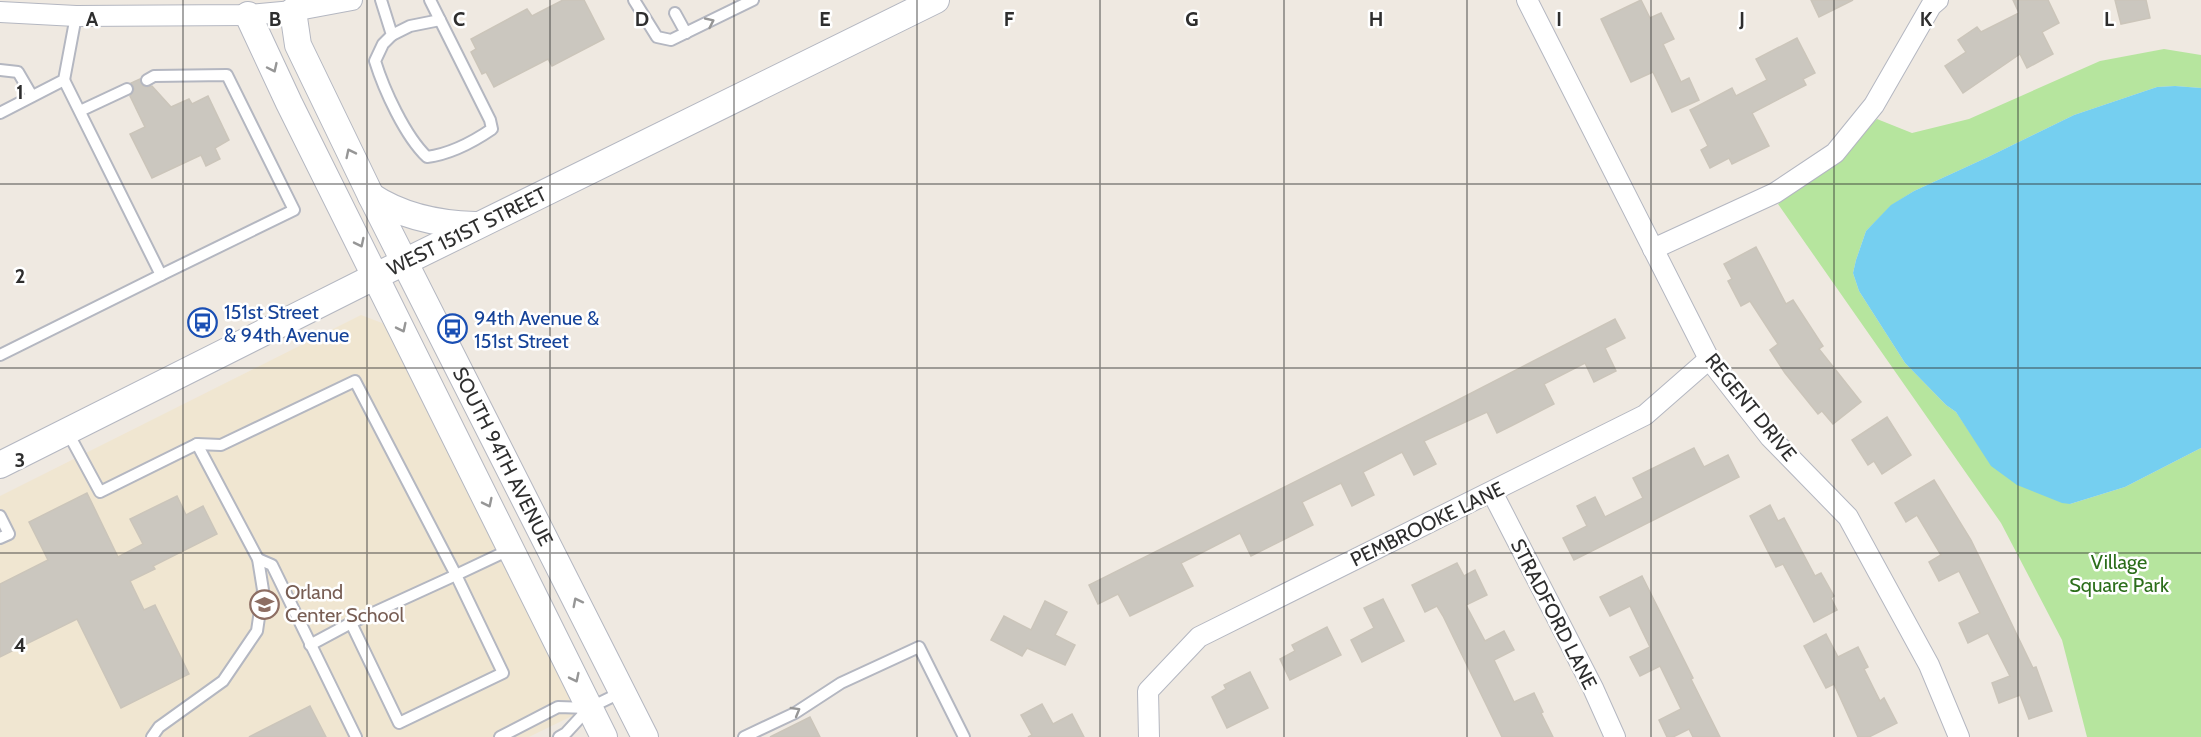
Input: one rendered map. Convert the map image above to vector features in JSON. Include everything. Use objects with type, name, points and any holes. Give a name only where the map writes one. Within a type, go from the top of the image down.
[{"type":"street","points":[[0,12],[76,16],[248,15],[352,0]]},
{"type":"street","name":"WEST 151ST STREET","points":[[0,465],[478,225],[936,0]]},
{"type":"street","name":"REGENT DRIVE","points":[[1527,0],[1709,359],[1770,437],[1848,517],[1929,665],[1959,737]]},
{"type":"street","points":[[1653,249],[1775,193],[1835,153],[1874,105],[1931,6],[1938,0]]},
{"type":"street","name":"SOUTH 94TH AVENUE","points":[[293,10],[297,45],[370,196],[645,737]]},
{"type":"street","name":"SOUTH 94TH AVENUE","points":[[248,15],[604,737]]},
{"type":"street","points":[[370,196],[396,210],[424,219],[449,225],[478,225]]},
{"type":"street","name":"PEMBROOKE LANE","points":[[1149,737],[1148,691],[1199,637],[1645,416],[1709,359]]},
{"type":"street","name":"STRADFORD LANE","points":[[1492,492],[1593,688],[1615,737]]},
{"type":"lane","points":[[381,0],[392,35]]},
{"type":"lane","points":[[430,0],[440,20],[490,120],[492,129],[481,137],[441,156],[427,157],[415,146],[381,80],[375,61],[383,44],[392,35],[410,26],[440,20]]},
{"type":"lane","points":[[634,0],[657,37],[672,40],[753,0]]},
{"type":"lane","points":[[675,13],[686,33]]},
{"type":"lane","points":[[76,16],[64,80],[161,274]]},
{"type":"lane","points":[[0,70],[18,72],[32,96]]},
{"type":"lane","points":[[0,355],[294,210],[227,75],[154,76],[147,80]]},
{"type":"lane","points":[[0,113],[64,80]]},
{"type":"lane","points":[[80,111],[127,89]]},
{"type":"lane","points":[[67,431],[100,492],[197,444],[221,445],[355,381],[456,575],[503,673],[399,723],[351,623]]},
{"type":"lane","points":[[152,737],[159,727],[223,681],[257,631],[263,590],[258,559],[197,444]]},
{"type":"lane","points":[[0,516],[9,534],[0,538]]},
{"type":"lane","points":[[310,645],[351,623],[511,549]]},
{"type":"lane","points":[[258,559],[272,565],[356,737]]},
{"type":"lane","points":[[744,737],[795,713],[841,683],[918,647],[964,737]]},
{"type":"lane","points":[[559,737],[566,733],[589,708],[622,692]]},
{"type":"lane","points":[[500,737],[558,707],[589,708]]},
{"type":"shaded area","name":"Orland Center School","points":[[361,315],[390,326],[580,712],[529,737],[0,737],[0,496]]},
{"type":"green space","name":"Village Square Park","points":[[2164,49],[2201,55],[2201,88],[2157,87],[2074,115],[1914,191],[1892,205],[1866,231],[1853,273],[1859,291],[1905,363],[1946,405],[1956,412],[1973,437],[2070,504],[2125,487],[2201,448],[2201,737],[2087,737],[2062,640],[2001,523],[1778,204],[1830,164],[1877,119],[1912,133],[1969,119],[2100,61]]},
{"type":"water","points":[[2157,87],[2201,88],[2201,448],[2125,487],[2070,504],[2062,503],[2017,485],[1991,466],[1956,412],[1946,405],[1905,363],[1859,291],[1853,273],[1856,260],[1866,231],[1891,205],[1914,191],[2074,115]]},
{"type":"building","points":[[563,0],[584,0],[604,39],[552,66],[548,59],[494,87],[486,72],[482,74],[471,52],[476,49],[471,39],[527,9],[532,16]]},
{"type":"building","points":[[1641,0],[1650,18],[1661,13],[1674,39],[1663,44],[1681,82],[1689,78],[1699,100],[1672,112],[1653,72],[1631,82],[1601,19]]},
{"type":"building","points":[[1811,0],[1853,0],[1819,17]]},
{"type":"building","points":[[2013,0],[2048,0],[2059,23],[2042,32],[2053,54],[2027,68],[2020,54],[1963,93],[1945,66],[1966,52],[1958,40],[1977,27],[1981,32],[2019,13]]},
{"type":"building","points":[[2115,0],[2146,0],[2150,18],[2121,24]]},
{"type":"building","points":[[1797,38],[1815,73],[1803,79],[1806,85],[1752,113],[1769,146],[1732,164],[1729,158],[1710,168],[1701,150],[1708,146],[1690,110],[1732,88],[1736,96],[1767,80],[1756,59]]},
{"type":"building","points":[[140,79],[143,86],[152,86],[171,107],[189,99],[192,104],[208,96],[229,140],[215,148],[220,159],[206,166],[201,155],[152,178],[130,134],[145,127],[130,96],[134,89],[131,83]]},
{"type":"building","points":[[1756,247],[1786,304],[1793,300],[1823,346],[1819,349],[1861,402],[1833,424],[1822,411],[1818,414],[1785,373],[1770,350],[1778,344],[1750,301],[1741,306],[1728,281],[1732,279],[1724,264]]},
{"type":"building","points":[[1615,319],[1625,338],[1605,348],[1616,371],[1594,382],[1585,363],[1544,384],[1554,404],[1497,433],[1487,412],[1424,441],[1436,464],[1414,475],[1402,452],[1363,472],[1374,495],[1352,506],[1341,483],[1302,502],[1313,525],[1251,556],[1240,533],[1181,563],[1193,586],[1130,616],[1118,594],[1098,604],[1089,585]]},
{"type":"building","points":[[1887,417],[1911,455],[1882,474],[1874,461],[1868,465],[1852,440]]},
{"type":"building","points":[[1694,448],[1704,467],[1728,455],[1739,477],[1574,560],[1563,538],[1587,526],[1577,506],[1595,497],[1605,517],[1643,498],[1633,478]]},
{"type":"building","points":[[1934,480],[1971,540],[2033,668],[2036,667],[2052,711],[2029,719],[2020,695],[1999,703],[1992,683],[2010,676],[1988,633],[1968,643],[1959,623],[1980,613],[1959,571],[1939,581],[1929,562],[1941,555],[1917,515],[1906,522],[1895,503]]},
{"type":"building","points":[[87,493],[118,557],[143,544],[130,519],[177,496],[186,515],[203,506],[217,534],[153,566],[155,569],[130,581],[144,610],[155,605],[189,674],[121,708],[77,619],[0,657],[0,584],[48,560],[29,522]]},
{"type":"building","points":[[1770,505],[1778,521],[1784,518],[1815,576],[1821,573],[1834,596],[1831,598],[1837,610],[1814,622],[1783,564],[1776,567],[1750,516]]},
{"type":"building","points":[[1457,563],[1464,576],[1475,570],[1487,595],[1466,605],[1485,641],[1504,631],[1514,650],[1494,660],[1514,702],[1534,693],[1553,737],[1502,737],[1437,606],[1425,612],[1412,585]]},
{"type":"building","points":[[1642,576],[1720,737],[1693,737],[1689,729],[1673,737],[1667,737],[1659,720],[1681,709],[1660,666],[1640,676],[1630,657],[1650,647],[1630,606],[1610,616],[1600,597]]},
{"type":"building","points":[[1383,599],[1404,641],[1362,662],[1351,640],[1374,628],[1364,608]]},
{"type":"building","points":[[1045,601],[1067,612],[1055,635],[1075,645],[1065,665],[1027,648],[1022,656],[991,640],[1004,616],[1031,630]]},
{"type":"building","points":[[1327,627],[1341,655],[1290,680],[1280,659],[1295,651],[1292,645]]},
{"type":"building","points":[[1826,634],[1838,657],[1858,647],[1868,667],[1864,669],[1880,701],[1884,698],[1897,723],[1869,737],[1858,737],[1834,684],[1826,688],[1804,646]]},
{"type":"building","points":[[1250,672],[1268,708],[1227,728],[1212,697],[1226,689],[1224,685]]},
{"type":"building","points":[[1042,704],[1053,724],[1072,714],[1084,737],[1028,737],[1032,735],[1021,715]]},
{"type":"building","points":[[310,706],[326,737],[249,737]]},
{"type":"building","points":[[810,717],[820,737],[770,737]]},
{"type":"place","name":"151st Street & 94th Avenue","points":[[203,323]]},
{"type":"place","name":"94th Avenue & 151st Street","points":[[453,329]]},
{"type":"place","name":"Orland Center School","points":[[264,604]]}]
